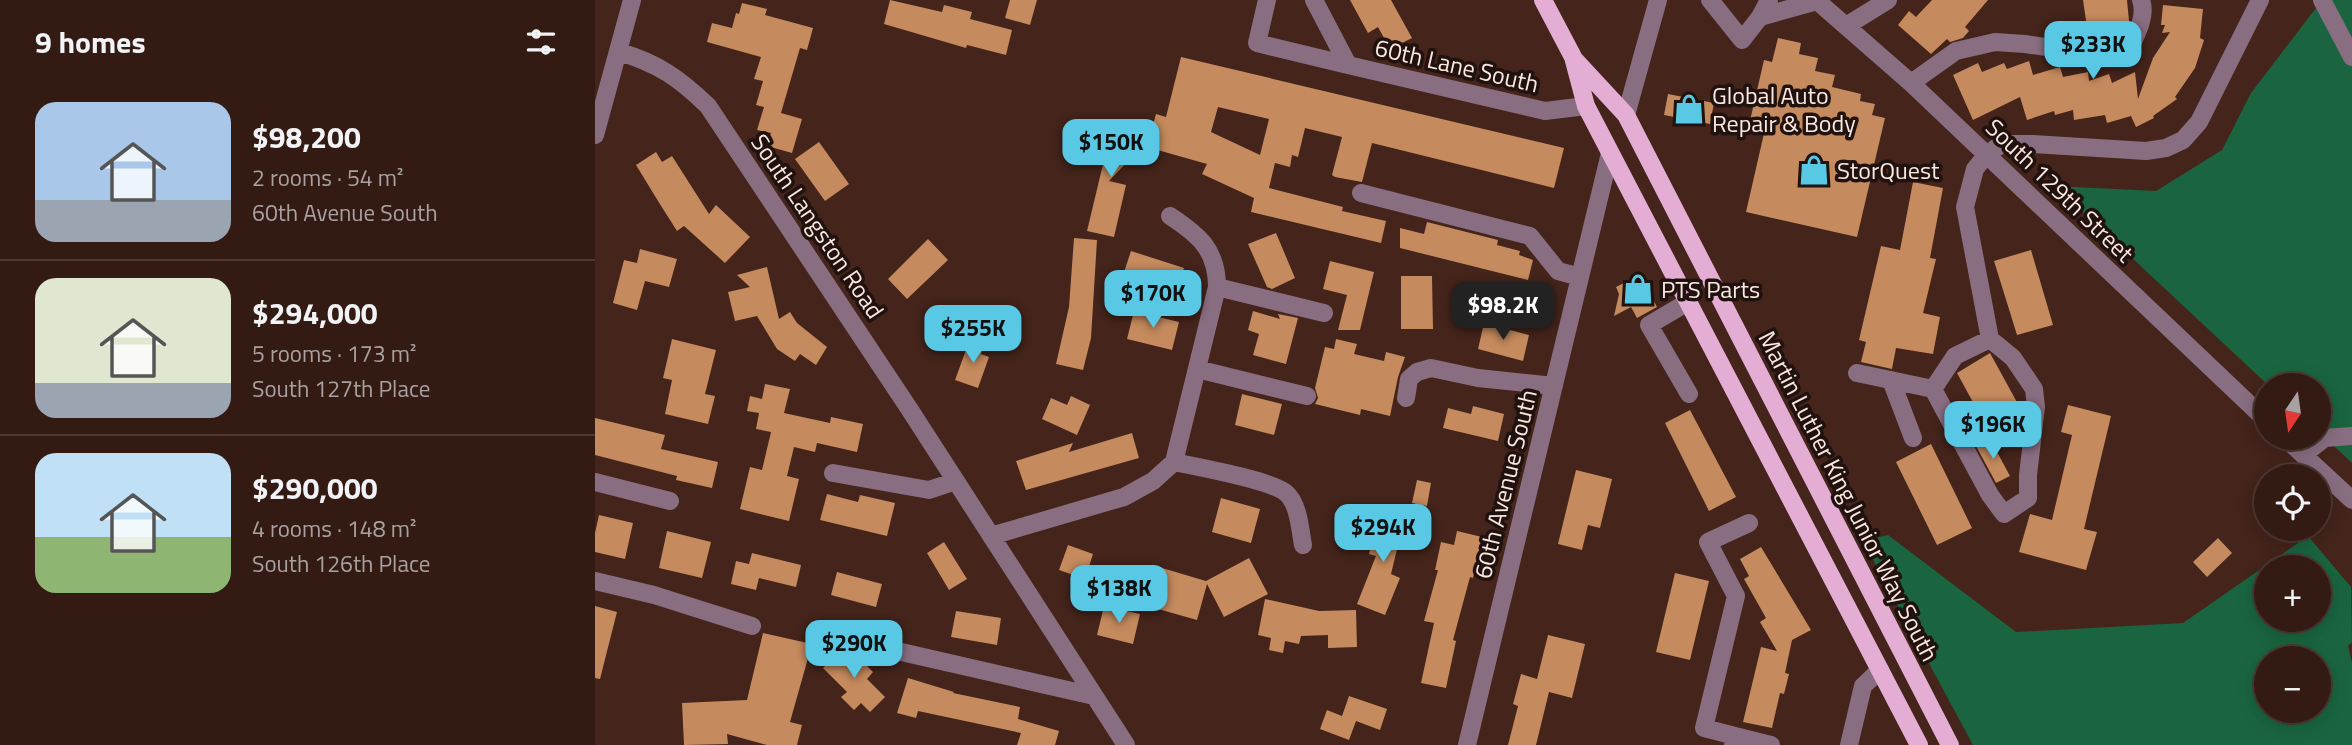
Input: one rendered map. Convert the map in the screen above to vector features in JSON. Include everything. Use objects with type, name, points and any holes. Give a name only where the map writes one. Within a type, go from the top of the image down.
[{"type":"main road","name":"Martin Luther King Junior Way South","points":[[1549,1],[1573,57],[1586,106],[1919,745]]},
{"type":"main road","name":"Martin Luther King Junior Way South","points":[[1573,57],[1626,115],[1950,745]]},
{"type":"street","points":[[595,135],[632,0]]},
{"type":"street","points":[[1267,0],[1257,43],[1347,65]]},
{"type":"street","name":"60th Lane South","points":[[1314,0],[1347,65],[1545,111],[1586,106]]},
{"type":"street","points":[[1626,115],[1658,0]]},
{"type":"street","points":[[1710,0],[1742,40],[1769,0]]},
{"type":"street","points":[[1846,26],[1888,0]]},
{"type":"street","points":[[1911,83],[1956,51],[1995,42],[2108,55],[2129,50],[2139,30],[2143,6],[2141,0]]},
{"type":"street","points":[[1857,373],[1933,389],[1990,495],[2004,514],[2028,498],[2036,407],[2034,389],[2013,358],[1990,339],[1965,207],[1975,169],[1987,155],[2002,144],[2146,151],[2166,148],[2183,140],[2199,122],[2260,0]]},
{"type":"street","points":[[2322,0],[2352,57]]},
{"type":"street","points":[[1760,17],[1817,1]]},
{"type":"street","name":"South 129th Street","points":[[1817,1],[1911,83],[2254,409]]},
{"type":"street","name":"South Langston Road","points":[[619,52],[656,64],[685,83],[708,106],[956,481],[1126,745]]},
{"type":"street","name":"60th Avenue South","points":[[1467,745],[1610,153]]},
{"type":"street","points":[[1361,193],[1529,236],[1557,271],[1580,276]]},
{"type":"street","points":[[991,536],[1124,497],[1153,481],[1174,461],[1217,287],[1214,259],[1204,243],[1190,229],[1170,216]]},
{"type":"street","points":[[1217,287],[1324,313]]},
{"type":"street","points":[[1688,302],[1649,325],[1689,394]]},
{"type":"street","points":[[1933,389],[1955,356],[1990,339]]},
{"type":"street","points":[[1406,398],[1409,379],[1417,372],[1431,368],[1478,378],[1554,386]]},
{"type":"street","points":[[1197,369],[1307,396]]},
{"type":"street","points":[[1891,380],[1913,438]]},
{"type":"street","points":[[2303,455],[2325,438],[2352,436]]},
{"type":"street","points":[[2298,450],[2352,500]]},
{"type":"street","points":[[1174,461],[1260,482],[1286,493],[1294,505],[1303,545]]},
{"type":"street","points":[[833,473],[929,490],[956,481]]},
{"type":"street","points":[[595,482],[670,501]]},
{"type":"street","points":[[1749,523],[1708,542],[1736,596],[1704,728],[1734,740],[1771,745]]},
{"type":"street","points":[[595,581],[654,595],[752,626]]},
{"type":"street","points":[[897,651],[1094,696]]},
{"type":"street","points":[[1849,745],[1863,686],[1880,670]]},
{"type":"green space","points":[[2322,0],[2352,0],[2352,463],[2331,443],[2331,373],[2255,373],[2055,186],[2156,191],[2222,150],[2251,93]]},
{"type":"green space","points":[[1888,535],[2016,632],[2183,623],[2254,574],[2254,632],[2331,632],[2331,563],[2351,587],[2352,642],[2348,646],[2352,663],[2352,745],[1973,745],[1863,541]]},
{"type":"green space","points":[[2301,541],[2312,541],[2324,555],[2281,555]]},
{"type":"building","points":[[890,0],[942,12],[944,5],[972,12],[970,19],[1012,30],[1006,55],[967,45],[966,48],[884,24]]},
{"type":"building","points":[[1010,0],[1037,0],[1030,25],[1005,18]]},
{"type":"building","points":[[1350,0],[1391,0],[1412,38],[1390,49],[1378,27],[1368,33]]},
{"type":"building","points":[[1932,0],[1988,0],[1965,27],[1969,31],[1963,38],[1950,42],[1947,39],[1931,54],[1898,25],[1909,11],[1916,17]]},
{"type":"building","points":[[2083,0],[2127,0],[2129,21],[2122,37],[2089,41]]},
{"type":"building","points":[[742,3],[767,9],[765,15],[813,28],[807,50],[800,48],[781,113],[802,119],[792,153],[767,146],[771,133],[757,130],[764,107],[756,105],[763,81],[754,79],[761,57],[707,42],[712,23],[732,28]]},
{"type":"building","points":[[2163,5],[2203,9],[2200,38],[2204,40],[2195,68],[2175,97],[2177,99],[2153,116],[2154,118],[2136,127],[2131,116],[2107,123],[2105,115],[2074,120],[2073,110],[2055,115],[2054,111],[2027,120],[2020,97],[1973,120],[1953,75],[1978,63],[1982,72],[2004,63],[2007,69],[2029,61],[2033,75],[2060,67],[2063,77],[2088,72],[2089,81],[2109,74],[2112,83],[2135,72],[2138,99],[2153,58],[2170,32],[2162,33],[2165,25],[2161,25]]},
{"type":"building","name":"StorQuest","points":[[1778,38],[1801,43],[1799,54],[1818,58],[1815,71],[1835,75],[1832,87],[1861,94],[1860,101],[1875,104],[1872,115],[1885,118],[1857,237],[1746,212],[1765,129],[1749,125],[1764,60],[1772,62]]},
{"type":"building","points":[[1181,57],[1564,148],[1554,188],[1372,143],[1362,182],[1332,175],[1342,137],[1305,128],[1298,157],[1292,155],[1290,167],[1275,163],[1269,188],[1343,207],[1342,211],[1386,221],[1381,243],[1251,212],[1254,198],[1202,174],[1207,164],[1147,147],[1156,114],[1166,117]],"holes":[[[1218,107],[1269,119],[1260,155],[1211,132]]]},
{"type":"building","name":"Global Auto Repair & Body","points":[[1668,94],[1714,103],[1710,124],[1664,115]]},
{"type":"building","points":[[1118,122],[1143,145],[1109,181],[1126,185],[1114,237],[1087,231],[1104,160],[1093,149]]},
{"type":"building","points":[[819,142],[849,184],[825,201],[795,159]]},
{"type":"building","points":[[656,152],[662,162],[672,156],[709,214],[716,205],[750,237],[725,263],[684,226],[677,231],[658,201],[636,165]]},
{"type":"building","points":[[1913,182],[1943,188],[1930,258],[1936,259],[1923,313],[1940,317],[1933,354],[1896,348],[1892,369],[1861,362],[1866,342],[1859,340],[1881,246],[1900,250]]},
{"type":"building","points":[[1427,222],[1498,240],[1497,245],[1520,251],[1519,255],[1533,260],[1528,280],[1400,248],[1400,228],[1424,234]]},
{"type":"building","points":[[1276,233],[1295,278],[1272,289],[1267,287],[1248,244]]},
{"type":"building","points":[[1074,238],[1097,240],[1091,338],[1083,370],[1056,364],[1069,307]]},
{"type":"building","points":[[928,239],[948,260],[907,299],[888,279]]},
{"type":"building","points":[[640,249],[677,259],[669,287],[645,281],[637,310],[613,303],[624,260],[637,263]]},
{"type":"building","points":[[2031,250],[2053,325],[2017,335],[1994,261]]},
{"type":"building","points":[[1131,251],[1184,268],[1175,295],[1122,278]]},
{"type":"building","points":[[1330,261],[1374,272],[1360,330],[1338,330],[1347,295],[1323,289]]},
{"type":"building","points":[[767,267],[779,319],[790,312],[797,323],[827,347],[816,365],[800,354],[795,361],[777,349],[757,316],[735,321],[728,292],[750,287],[737,275]]},
{"type":"building","points":[[1640,275],[1657,307],[1637,318],[1631,307],[1614,316],[1619,294],[1616,287]]},
{"type":"building","points":[[1401,276],[1432,276],[1433,329],[1401,329]]},
{"type":"building","points":[[1134,311],[1179,322],[1172,350],[1127,339]]},
{"type":"building","points":[[1253,311],[1280,319],[1278,314],[1298,318],[1286,364],[1253,355],[1259,334],[1248,330]]},
{"type":"building","points":[[1484,323],[1529,335],[1523,361],[1478,349]]},
{"type":"building","points":[[672,339],[716,350],[705,394],[715,396],[708,424],[665,414],[672,380],[663,378]]},
{"type":"building","points":[[970,339],[984,344],[981,354],[989,357],[978,388],[955,380]]},
{"type":"building","points":[[1336,339],[1357,344],[1354,354],[1384,361],[1386,352],[1405,357],[1390,416],[1361,409],[1360,415],[1315,404],[1318,398],[1315,388],[1325,347],[1334,349]]},
{"type":"building","points":[[1990,353],[2024,415],[2023,420],[1992,437],[1957,373]]},
{"type":"building","points":[[765,384],[790,389],[784,413],[830,423],[831,417],[863,424],[857,452],[817,443],[815,452],[794,447],[787,476],[799,479],[789,521],[740,509],[750,467],[762,470],[771,432],[756,429],[759,413],[747,411],[750,396],[762,399]]},
{"type":"building","points":[[1242,394],[1282,404],[1274,435],[1235,425]]},
{"type":"building","points":[[1071,396],[1090,405],[1077,435],[1042,419],[1051,398],[1067,405]]},
{"type":"building","points":[[2068,405],[2111,416],[2084,529],[2097,532],[2086,570],[2019,552],[2030,514],[2052,520],[2072,435],[2061,432]]},
{"type":"building","points":[[1473,406],[1504,414],[1498,441],[1443,428],[1448,408],[1471,414]]},
{"type":"building","points":[[1690,410],[1736,497],[1709,511],[1665,423]]},
{"type":"building","points":[[595,418],[665,435],[661,449],[718,462],[712,488],[595,455]]},
{"type":"building","points":[[1132,433],[1139,458],[1026,490],[1016,461],[1073,443],[1069,452]]},
{"type":"building","points":[[1990,439],[2010,476],[1996,483],[1976,446]]},
{"type":"building","points":[[1931,444],[1972,528],[1937,545],[1896,462]]},
{"type":"building","points":[[1576,470],[1612,479],[1600,528],[1588,525],[1582,550],[1558,544]]},
{"type":"building","points":[[1417,480],[1431,483],[1427,506],[1412,503]]},
{"type":"building","points":[[827,494],[858,502],[860,495],[895,503],[887,536],[820,520]]},
{"type":"building","points":[[1221,498],[1260,509],[1251,543],[1212,532]]},
{"type":"building","points":[[1380,510],[1405,516],[1391,574],[1400,578],[1385,615],[1357,604],[1376,556],[1369,554]]},
{"type":"building","points":[[599,515],[633,523],[625,559],[595,552]]},
{"type":"building","points":[[667,531],[711,542],[702,578],[659,568]]},
{"type":"building","points":[[1457,531],[1482,537],[1473,578],[1470,577],[1453,640],[1456,641],[1446,688],[1421,683],[1434,623],[1424,621],[1438,570],[1435,570],[1441,542],[1454,545]]},
{"type":"building","points":[[2218,538],[2232,553],[2207,577],[2193,562]]},
{"type":"building","points":[[944,542],[967,579],[949,590],[927,553]]},
{"type":"building","points":[[1068,545],[1093,554],[1085,579],[1059,570]]},
{"type":"building","points":[[1761,547],[1811,630],[1792,640],[1785,673],[1789,674],[1784,694],[1780,693],[1772,728],[1743,722],[1761,647],[1777,651],[1760,622],[1766,618],[1744,579],[1749,576],[1740,559]]},
{"type":"building","points":[[752,553],[801,565],[796,587],[759,578],[756,590],[731,584],[736,561],[749,564]]},
{"type":"building","points":[[1249,558],[1268,594],[1224,617],[1207,584],[1197,620],[1151,607],[1162,568],[1206,581]]},
{"type":"building","points":[[837,572],[882,584],[876,607],[831,595]]},
{"type":"building","points":[[1675,573],[1709,581],[1690,660],[1656,652]]},
{"type":"building","points":[[1265,599],[1319,611],[1356,610],[1357,647],[1328,648],[1328,635],[1301,636],[1299,644],[1285,641],[1283,653],[1269,650],[1271,638],[1258,635]]},
{"type":"building","points":[[595,606],[617,612],[600,679],[595,678]]},
{"type":"building","points":[[1104,606],[1140,614],[1133,644],[1097,635]]},
{"type":"building","points":[[956,611],[1001,618],[997,645],[951,637]]},
{"type":"building","points":[[763,633],[812,644],[790,722],[802,725],[797,745],[767,745],[727,734],[728,744],[684,745],[682,703],[747,700]]},
{"type":"building","points":[[1548,635],[1585,644],[1572,698],[1549,692],[1536,745],[1508,745],[1518,706],[1513,704],[1521,674],[1537,679]]},
{"type":"building","points":[[846,645],[873,672],[867,679],[885,697],[870,712],[861,703],[854,710],[841,697],[847,692],[823,668]]},
{"type":"building","points":[[908,678],[953,693],[1020,707],[1018,719],[1059,731],[1055,745],[1017,745],[1021,733],[918,711],[916,718],[897,713]]},
{"type":"building","points":[[1349,696],[1387,709],[1380,730],[1356,721],[1349,740],[1320,729],[1327,710],[1342,716]]},
{"type":"place","name":"Global Auto Repair & Body","points":[[1689,109]]},
{"type":"place","name":"StorQuest","points":[[1814,170]]},
{"type":"place","name":"PTS Parts","points":[[1638,289]]}]
